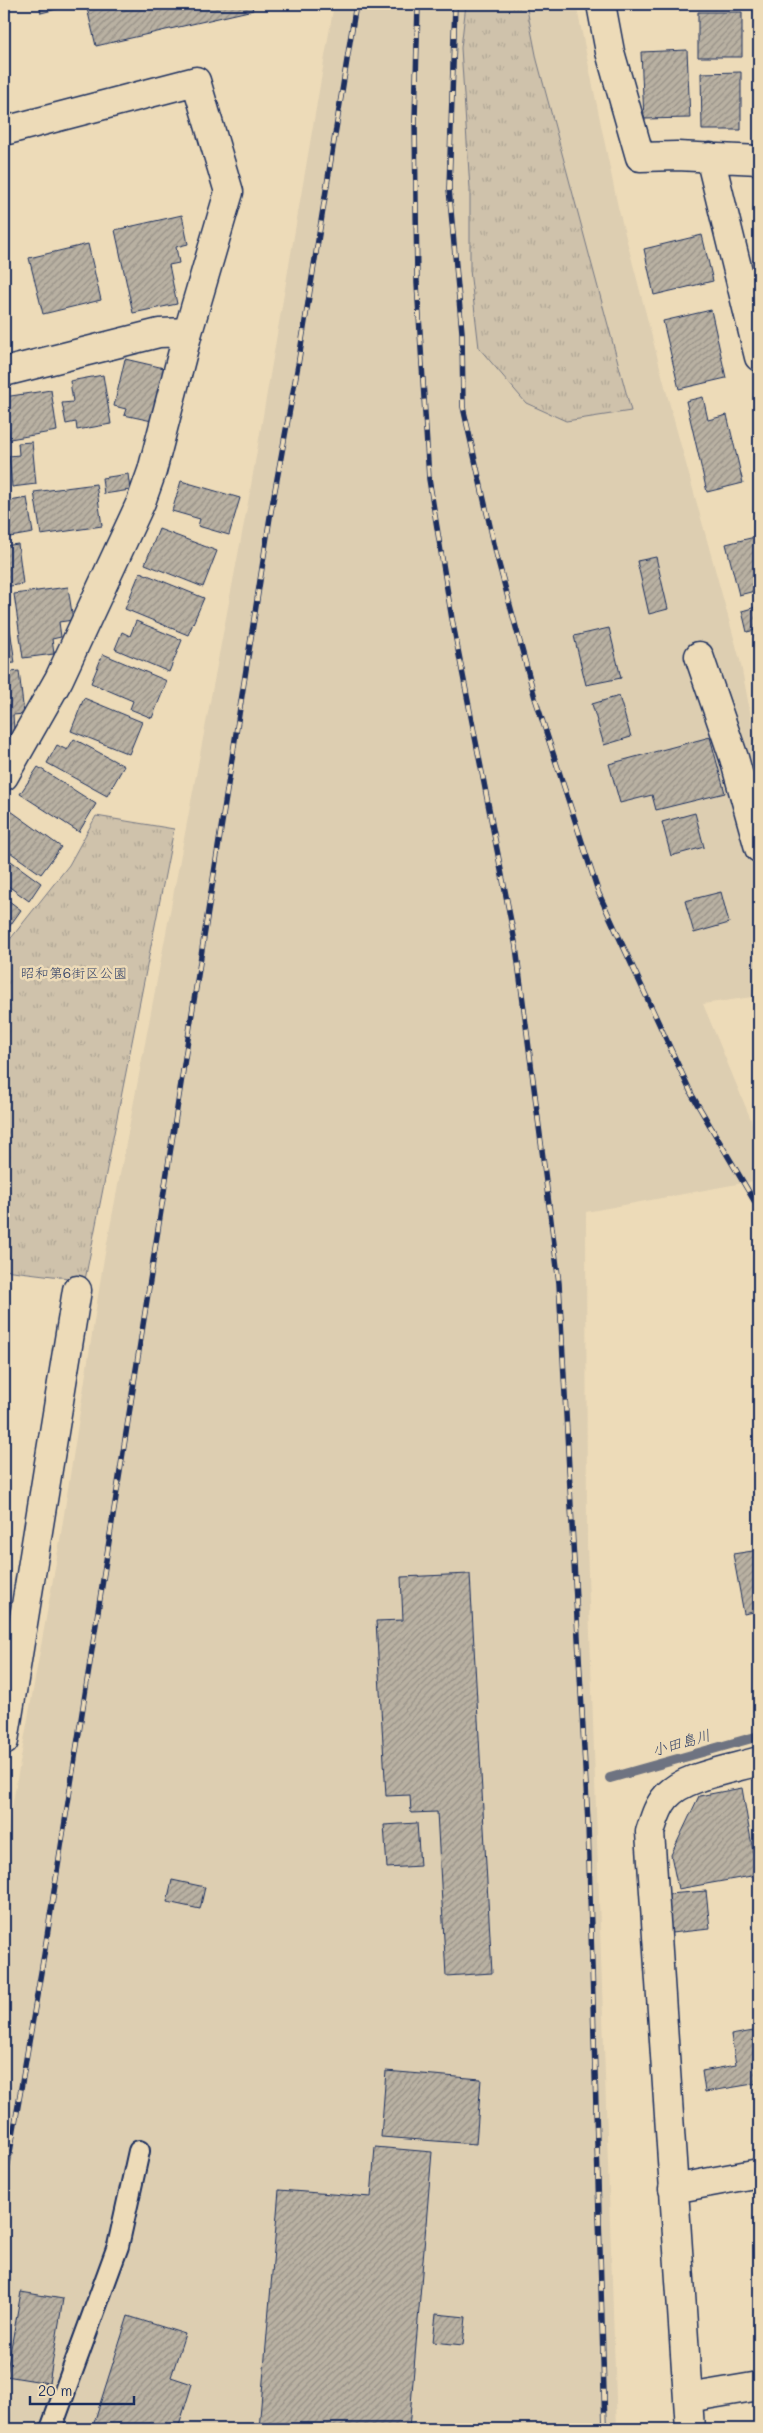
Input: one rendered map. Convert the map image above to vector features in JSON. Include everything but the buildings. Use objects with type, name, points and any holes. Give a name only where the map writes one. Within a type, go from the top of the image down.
[{"type":"street","points":[[601,4],[610,52],[640,157],[710,157],[759,160]]},
{"type":"street","points":[[4,131],[196,82],[230,192],[188,332],[152,471],[141,502],[59,679],[4,776]]},
{"type":"street","points":[[710,157],[759,357]]},
{"type":"street","points":[[4,372],[159,333],[188,332]]},
{"type":"street","points":[[699,656],[734,758],[759,848]]},
{"type":"street","points":[[4,1741],[13,1625],[77,1290]]},
{"type":"street","points":[[690,2429],[650,1832],[661,1804],[676,1788],[690,1781],[759,1761]]},
{"type":"street","points":[[673,2189],[759,2173]]},
{"type":"street","points":[[688,2398],[759,2386]]},
{"type":"lane","points":[[51,2429],[118,2246],[139,2150]]},
{"type":"shaded area","points":[[334,4],[576,4],[618,207],[740,660],[759,757],[759,996],[703,1004],[759,1139],[759,1180],[586,1212],[587,1545],[617,2429],[4,2429],[4,1852],[60,1540],[103,1264],[249,497]]},
{"type":"green space","points":[[466,4],[526,4],[537,60],[631,411],[566,421],[526,403],[479,348],[470,270],[470,189],[461,48]]},
{"type":"green space","name":"昭和第6街区公園","points":[[96,816],[174,829],[85,1280],[4,1270],[4,947],[69,865]]},
{"type":"waterway","name":"小田島川","points":[[610,1778],[759,1736]]},
{"type":"railway","points":[[4,2187],[44,1955],[270,517],[298,365],[356,4]]},
{"type":"railway","points":[[418,4],[415,120],[417,283],[429,479],[452,619],[516,947],[559,1283],[588,1823],[605,2429]]},
{"type":"railway","points":[[455,4],[449,189],[462,332],[463,407],[497,557],[535,698],[599,894],[692,1095],[759,1209]]}]
